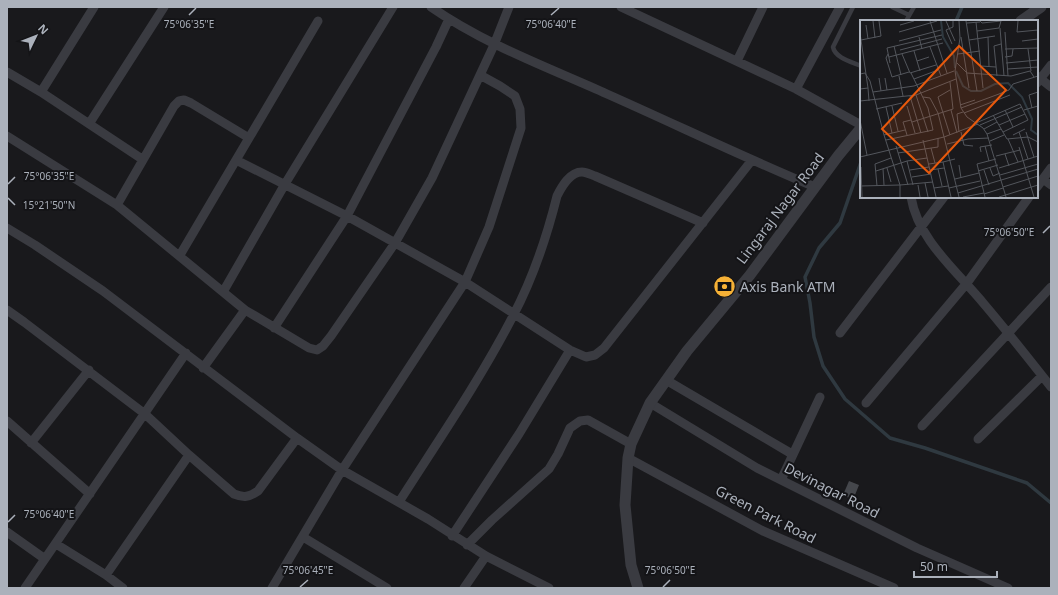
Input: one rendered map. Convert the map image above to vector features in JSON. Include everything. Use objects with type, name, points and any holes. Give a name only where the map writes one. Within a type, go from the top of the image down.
[{"type":"street","points":[[41,92],[94,7]]},
{"type":"street","points":[[89,124],[164,7]]},
{"type":"street","points":[[223,292],[285,184],[393,7]]},
{"type":"street","points":[[431,7],[494,45],[815,187]]},
{"type":"street","points":[[7,136],[117,205],[180,255],[245,310],[309,348],[317,350],[323,346],[395,243],[432,178],[494,45],[509,7]]},
{"type":"street","points":[[621,7],[796,89],[860,124]]},
{"type":"street","points":[[796,89],[840,7]]},
{"type":"street","points":[[1022,20],[1041,7]]},
{"type":"street","points":[[737,61],[761,8]]},
{"type":"street","points":[[274,328],[347,216],[436,47],[449,19]]},
{"type":"street","points":[[180,255],[318,21]]},
{"type":"street","points":[[1051,65],[1038,79],[1051,87]]},
{"type":"street","points":[[7,72],[41,92],[142,159]]},
{"type":"street","points":[[272,588],[342,470],[465,282],[489,227],[521,128],[520,109],[514,96],[480,75]]},
{"type":"street","points":[[117,205],[142,159],[174,106],[179,101],[184,100],[249,138]]},
{"type":"street","name":"Lingaraj Nagar Road","points":[[638,588],[631,565],[626,505],[628,458],[632,444],[650,403],[687,351],[776,240],[847,144],[860,129]]},
{"type":"street","points":[[236,160],[347,216],[465,282],[570,350],[586,357],[595,355],[604,348],[752,160]]},
{"type":"street","points":[[1038,186],[1051,168]]},
{"type":"street","points":[[399,502],[492,356],[514,314],[535,266],[557,196],[562,186],[571,176],[582,172],[595,176],[703,223]]},
{"type":"street","points":[[1043,178],[1051,185]]},
{"type":"street","points":[[911,198],[912,207],[920,227],[933,245],[1008,332],[1051,387]]},
{"type":"street","points":[[840,333],[943,198]]},
{"type":"street","points":[[866,403],[967,283],[1028,198]]},
{"type":"street","points":[[7,228],[103,291],[186,353],[203,368],[342,470],[428,519],[452,536],[486,556],[550,588]]},
{"type":"street","points":[[922,426],[1051,287]]},
{"type":"street","points":[[7,310],[89,370],[145,414],[234,494],[242,497],[251,496],[258,491],[297,438]]},
{"type":"street","points":[[203,368],[245,310]]},
{"type":"street","points":[[452,536],[520,434],[570,350]]},
{"type":"street","points":[[25,588],[186,353]]},
{"type":"street","points":[[31,442],[89,370]]},
{"type":"street","points":[[978,439],[1042,376]]},
{"type":"street","points":[[666,380],[792,454]]},
{"type":"street","points":[[781,480],[820,397]]},
{"type":"street","name":"Devinagar Road","points":[[650,403],[757,468],[917,548],[1008,588]]},
{"type":"street","points":[[467,545],[492,520],[549,469],[570,428],[580,421],[588,420],[632,444]]},
{"type":"street","points":[[7,422],[90,494]]},
{"type":"street","points":[[106,575],[189,455]]},
{"type":"street","name":"Green Park Road","points":[[628,458],[763,531],[894,588]]},
{"type":"street","points":[[7,532],[45,559]]},
{"type":"street","points":[[303,537],[387,588]]},
{"type":"street","points":[[56,544],[106,575],[123,588]]},
{"type":"street","points":[[464,588],[486,556]]},
{"type":"lane","points":[[853,7],[833,47],[837,54],[860,66]]},
{"type":"lane","points":[[892,7],[909,15]]},
{"type":"lane","points":[[906,20],[914,7]]},
{"type":"building","points":[[849,481],[859,485],[853,500],[843,495]]},
{"type":"waterway","points":[[956,20],[962,7]]},
{"type":"waterway","points":[[860,165],[840,223],[819,248],[805,277],[814,337],[823,366],[845,399],[890,438],[925,448],[1027,483],[1051,503]]},
{"type":"place","name":"Axis Bank ATM","points":[[724,286]]}]
